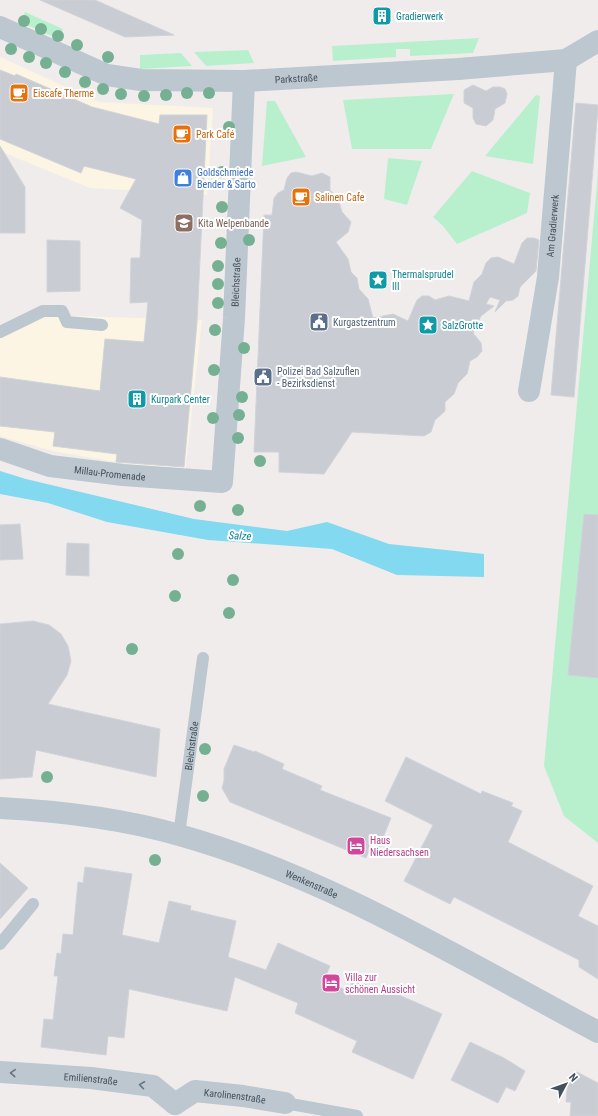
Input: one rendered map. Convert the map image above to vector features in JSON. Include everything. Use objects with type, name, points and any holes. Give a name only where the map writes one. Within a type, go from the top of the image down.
[{"type":"street","name":"Parkstraße","points":[[0,28],[106,75],[141,80],[244,82],[458,69],[566,60],[598,41]]},
{"type":"street","name":"Am Gradierwerk","points":[[529,391],[548,277],[566,60]]},
{"type":"street","name":"Bleichstraße","points":[[222,482],[234,318],[244,82]]},
{"type":"street","name":"Millau-Promenade","points":[[0,449],[50,466],[123,475],[222,482]]},
{"type":"street","name":"Wenkenstraße","points":[[0,808],[108,820],[179,835],[232,852],[310,883],[446,950],[598,1032]]},
{"type":"street","name":"Emilienstraße","points":[[0,1072],[91,1078],[153,1086],[175,1110]]},
{"type":"street","name":"Karolinenstraße","points":[[175,1110],[196,1091],[243,1096],[285,1104]]},
{"type":"lane","points":[[0,332],[43,311],[62,311],[67,322],[102,325]]},
{"type":"lane","name":"Bleichstraße","points":[[179,835],[203,658]]},
{"type":"lane","points":[[0,944],[34,904]]},
{"type":"lane","points":[[285,1104],[357,1116]]},
{"type":"shaded area","points":[[0,57],[99,102],[213,108],[207,195],[90,188],[0,151]]},
{"type":"shaded area","points":[[44,315],[202,320],[185,474],[53,451],[0,436],[0,327]]},
{"type":"green space","points":[[25,12],[63,29],[59,39],[20,22]]},
{"type":"green space","points":[[479,38],[473,53],[410,56],[410,49],[396,49],[396,57],[333,61],[332,46]]},
{"type":"green space","points":[[248,50],[254,63],[206,66],[194,52]]},
{"type":"green space","points":[[181,53],[192,66],[140,69],[140,55]]},
{"type":"green space","points":[[454,94],[431,149],[352,149],[343,100]]},
{"type":"green space","points":[[536,95],[540,96],[533,164],[485,156]]},
{"type":"green space","points":[[267,101],[275,101],[306,157],[262,166]]},
{"type":"green space","points":[[388,158],[422,161],[407,205],[384,199]]},
{"type":"green space","points":[[472,171],[530,193],[527,213],[457,244],[443,226],[433,217]]},
{"type":"green space","points":[[598,173],[598,843],[564,816],[544,766]]},
{"type":"water","name":"Salze","points":[[0,471],[26,479],[194,519],[287,531],[327,522],[389,544],[484,554],[484,577],[397,575],[332,549],[208,540],[107,522],[48,503],[0,494]]},
{"type":"building","points":[[40,0],[95,0],[174,35],[125,37]]},
{"type":"building","points":[[0,70],[15,76],[16,74],[92,107],[159,124],[160,115],[207,115],[197,322],[184,467],[116,462],[117,454],[53,446],[55,432],[0,426],[0,377],[100,391],[105,339],[144,342],[148,302],[130,303],[131,258],[140,258],[142,220],[120,208],[136,179],[84,166],[81,173],[0,139]]},
{"type":"building","points":[[473,85],[486,91],[493,87],[500,87],[505,89],[507,94],[505,103],[495,109],[493,120],[486,126],[476,124],[473,118],[473,108],[464,103],[464,90]]},
{"type":"building","points":[[576,103],[598,105],[598,108],[574,397],[551,395]]},
{"type":"building","points":[[0,146],[25,187],[25,233],[0,233]]},
{"type":"building","name":"Kurgastzentrum","points":[[296,172],[312,176],[322,173],[330,177],[330,190],[338,198],[342,212],[351,222],[348,232],[336,242],[348,259],[351,272],[357,278],[359,289],[368,299],[373,318],[393,314],[408,321],[417,300],[422,296],[429,296],[435,300],[449,296],[469,301],[474,282],[482,274],[486,263],[491,258],[498,257],[514,264],[522,243],[527,238],[539,240],[536,271],[520,287],[518,296],[513,300],[506,301],[495,312],[500,300],[490,297],[486,304],[494,306],[481,316],[473,333],[481,343],[482,351],[477,357],[470,361],[467,374],[458,383],[454,394],[445,402],[445,411],[435,420],[431,432],[424,436],[352,432],[324,474],[279,472],[279,452],[254,452],[264,215],[272,215],[274,198],[278,193],[284,190],[287,178],[291,173]]},
{"type":"building","points":[[47,240],[80,241],[80,291],[47,292]]},
{"type":"building","points":[[584,514],[598,515],[598,678],[568,675]]},
{"type":"building","points":[[20,524],[23,559],[0,560],[0,525]]},
{"type":"building","points":[[67,543],[89,544],[89,576],[66,575]]},
{"type":"building","points":[[33,621],[49,625],[61,634],[68,646],[71,661],[67,675],[48,704],[160,729],[156,777],[36,750],[32,777],[0,779],[0,624]]},
{"type":"building","points":[[234,745],[254,752],[255,751],[284,764],[282,769],[322,786],[320,790],[391,818],[378,850],[371,847],[366,858],[230,802],[222,788],[224,781],[224,769]]},
{"type":"building","points":[[406,757],[481,794],[482,791],[513,803],[511,806],[522,811],[508,842],[593,886],[578,916],[598,926],[598,979],[579,967],[579,960],[454,897],[450,904],[404,881],[433,825],[385,801]]},
{"type":"building","points":[[0,863],[28,888],[0,919]]},
{"type":"building","points":[[85,867],[132,874],[122,935],[159,943],[169,901],[191,906],[190,910],[236,921],[228,957],[266,970],[278,943],[330,966],[324,980],[348,991],[354,979],[379,991],[381,987],[442,1014],[413,1079],[352,1052],[357,1041],[295,1013],[298,1003],[235,977],[227,1011],[129,989],[124,1038],[108,1036],[106,1055],[41,1047],[44,1019],[53,1020],[58,976],[54,976],[57,953],[61,954],[63,934],[73,935],[78,882],[83,883]]},
{"type":"building","points":[[470,1042],[504,1058],[525,1071],[515,1091],[506,1087],[498,1103],[451,1080]]},
{"type":"building","points":[[577,1072],[598,1083],[598,1116],[570,1116],[571,1102],[566,1102],[568,1079]]},
{"type":"place","name":"Gradierwerk","points":[[382,16]]},
{"type":"place","name":"Eiscafe Therme","points":[[19,93]]},
{"type":"place","name":"Park Café","points":[[182,134]]},
{"type":"place","name":"Goldschmiede Bender & Sarto","points":[[183,178]]},
{"type":"place","name":"Salinen Cafe","points":[[301,197]]},
{"type":"place","name":"Kita Welpenbande","points":[[184,223]]},
{"type":"place","name":"Thermalsprudel III","points":[[378,280]]},
{"type":"place","name":"Kurgastzentrum","points":[[319,322]]},
{"type":"place","name":"SalzGrotte","points":[[428,325]]},
{"type":"place","name":"Polizei Bad Salzuflen - Bezirksdienst","points":[[263,377]]},
{"type":"place","name":"Kurpark Center","points":[[137,399]]},
{"type":"place","name":"Haus Niedersachsen","points":[[356,846]]},
{"type":"place","name":"Villa zur schönen Aussicht","points":[[331,983]]}]
